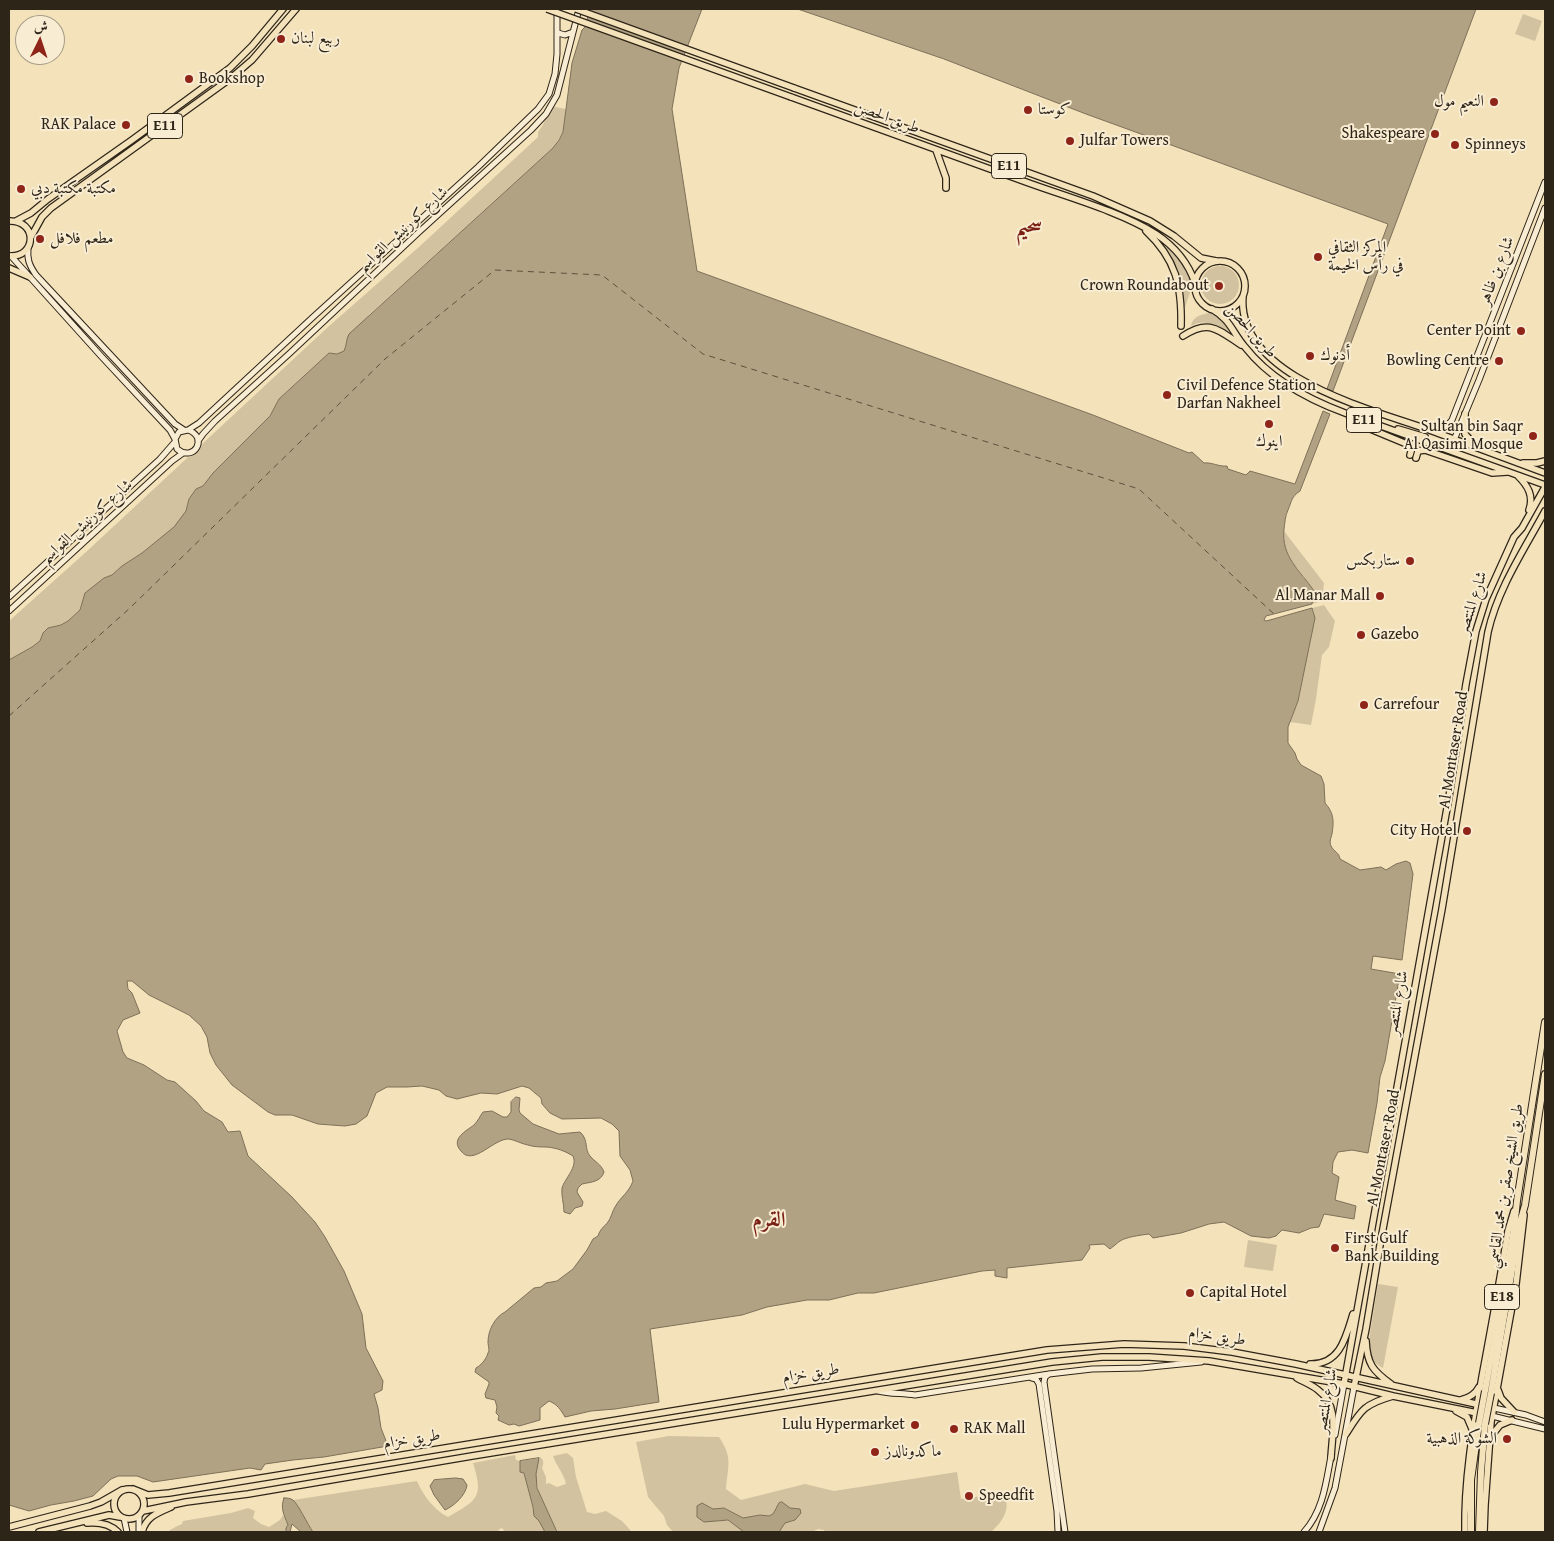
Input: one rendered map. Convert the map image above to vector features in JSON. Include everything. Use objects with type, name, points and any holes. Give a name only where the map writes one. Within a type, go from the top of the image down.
[{"type":"highway","name":"طريق الشيخ صقر بن محمد القاسمي","points":[[1488,1392],[1545,1022]]},
{"type":"highway","name":"طريق الشيخ صقر بن محمد القاسمي","points":[[1471,1532],[1471,1480],[1525,1205],[1545,1074]]},
{"type":"highway","name":"طريق الشيخ صقر بن محمد القاسمي","points":[[1479,1532],[1482,1424]]},
{"type":"main road","name":"E11","points":[[16,221],[31,213],[48,198],[132,140],[230,68],[252,46],[283,9]]},
{"type":"main road","name":"E11","points":[[31,238],[42,217],[51,208],[232,78],[252,60],[296,9]]},
{"type":"main road","name":"طريق الحصن","points":[[547,9],[791,96],[1132,222],[1156,234],[1176,251],[1192,271],[1195,283]]},
{"type":"main road","name":"طريق الحصن","points":[[578,9],[1093,196],[1150,221],[1174,236],[1201,258],[1216,261]]},
{"type":"main road","points":[[936,150],[946,178],[946,188]]},
{"type":"main road","points":[[9,221],[16,221],[26,227],[31,238],[28,248],[20,255],[10,256]]},
{"type":"main road","points":[[1132,222],[1155,240],[1165,252],[1172,265],[1178,279],[1181,294],[1181,326]]},
{"type":"main road","points":[[1216,261],[1229,262],[1242,273],[1245,281],[1243,296],[1238,303],[1232,308],[1224,310],[1212,309],[1204,304],[1197,294],[1195,283],[1202,269],[1216,261]]},
{"type":"main road","points":[[9,268],[30,277]]},
{"type":"main road","name":"طريق الحصن","points":[[1243,296],[1243,317],[1260,347],[1283,368],[1306,383],[1327,394],[1545,473]]},
{"type":"main road","name":"طريق الحصن","points":[[1212,309],[1225,318],[1244,347],[1265,368],[1290,387],[1322,405],[1512,472],[1545,486]]},
{"type":"main road","points":[[1183,336],[1198,327],[1205,326],[1213,328],[1244,347]]},
{"type":"main road","points":[[1344,413],[1363,426],[1409,444],[1412,448],[1413,456],[1418,451],[1425,450],[1492,473],[1512,472],[1526,484],[1531,496],[1531,507],[1522,528]]},
{"type":"main road","points":[[1465,414],[1465,434],[1472,442],[1488,452]]},
{"type":"main road","points":[[1386,428],[1408,431],[1448,445],[1453,443],[1454,440]]},
{"type":"main road","points":[[1513,461],[1528,464],[1545,461]]},
{"type":"main road","name":"شارع المنتصر","points":[[1344,1384],[1449,797],[1466,684],[1480,614],[1514,537],[1522,528],[1545,486]]},
{"type":"main road","name":"Al Montaser Road","points":[[1366,1329],[1444,900],[1487,638],[1502,588],[1545,511]]},
{"type":"main road","points":[[1533,533],[1545,516]]},
{"type":"main road","points":[[1480,614],[1486,616],[1487,619],[1487,638]]},
{"type":"main road","points":[[1465,1532],[1464,1502],[1477,1404],[1508,1231],[1517,1202]]},
{"type":"main road","points":[[1484,1532],[1492,1416],[1516,1284],[1525,1205]]},
{"type":"main road","points":[[1296,1364],[1319,1364],[1336,1354],[1344,1344],[1360,1295]]},
{"type":"main road","points":[[1366,1329],[1367,1355],[1371,1366],[1392,1386]]},
{"type":"main road","name":"شارع المنتصر","points":[[1354,1387],[1366,1329]]},
{"type":"main road","name":"طريق خزام","points":[[133,1489],[148,1495],[169,1493],[1047,1350],[1124,1344],[1187,1346],[1232,1352],[1296,1364],[1494,1408]]},
{"type":"main road","points":[[1155,1357],[1164,1354],[1183,1355],[1186,1352],[1187,1346]]},
{"type":"main road","name":"طريق خزام","points":[[141,1513],[186,1502],[248,1494],[1052,1362],[1102,1357],[1155,1357],[1209,1362],[1344,1384],[1492,1416]]},
{"type":"main road","points":[[1291,1375],[1316,1388],[1324,1394],[1329,1402],[1333,1415],[1331,1458]]},
{"type":"main road","points":[[1455,1399],[1462,1400],[1470,1396],[1478,1389],[1481,1383]]},
{"type":"main road","points":[[1498,1388],[1500,1398],[1514,1412]]},
{"type":"main road","points":[[1346,1434],[1363,1409],[1374,1402],[1393,1396]]},
{"type":"main road","points":[[1449,1408],[1467,1417],[1473,1431]]},
{"type":"main road","points":[[1490,1439],[1496,1428],[1512,1420]]},
{"type":"main road","points":[[9,1527],[90,1506],[122,1490],[133,1489],[141,1494],[145,1503],[141,1513],[132,1519],[109,1516],[40,1532]]},
{"type":"main road","points":[[122,1490],[114,1499],[115,1511],[122,1518]]},
{"type":"main road","points":[[141,1532],[149,1518],[158,1512],[186,1502]]},
{"type":"main road","points":[[66,1526],[91,1523],[102,1524],[110,1526],[118,1532]]},
{"type":"street","name":"شارع كورنيش القواسم","points":[[186,430],[199,423],[538,109],[548,94],[555,74],[558,33],[557,9]]},
{"type":"street","name":"شارع كورنيش القواسم","points":[[198,441],[215,421],[541,119],[558,95],[578,9]]},
{"type":"street","points":[[558,33],[565,35],[574,31]]},
{"type":"street","points":[[484,153],[484,161]]},
{"type":"street","name":"شارع بن ظاهر","points":[[1422,428],[1440,430],[1448,426],[1452,420],[1545,182]]},
{"type":"street","name":"شارع بن ظاهر","points":[[1454,440],[1545,208]]},
{"type":"street","points":[[10,256],[170,430],[177,449],[183,453],[194,451],[198,445],[195,434],[175,424],[36,274],[29,265],[28,248]]},
{"type":"street","points":[[1491,321],[1486,340],[1490,344],[1494,340]]},
{"type":"street","points":[[175,441],[176,435],[186,430]]},
{"type":"street","name":"شارع كورنيش القواسم","points":[[9,597],[160,460],[175,441]]},
{"type":"street","name":"شارع كورنيش القواسم","points":[[9,611],[183,453]]},
{"type":"street","points":[[876,1390],[888,1394],[901,1393],[915,1396],[1049,1374],[1092,1369],[1141,1368],[1209,1362]]},
{"type":"street","points":[[1049,1374],[1045,1377],[1044,1382],[1065,1532]]},
{"type":"street","points":[[1031,1377],[1036,1379],[1039,1384],[1057,1511],[1058,1532]]},
{"type":"street","name":"شارع المنتصر","points":[[1304,1532],[1314,1519],[1323,1500],[1344,1384]]},
{"type":"street","name":"شارع المنتصر","points":[[1319,1532],[1335,1488],[1354,1387]]},
{"type":"street","points":[[1494,1408],[1545,1422]]},
{"type":"street","points":[[1492,1416],[1545,1429]]},
{"type":"street","points":[[141,1513],[141,1532]]},
{"type":"street","points":[[122,1518],[127,1532]]},
{"type":"shaded area","points":[[590,9],[702,9],[679,68],[672,109],[697,271],[1093,415],[1189,453],[1192,452],[1204,463],[1227,466],[1228,469],[1246,475],[1250,471],[1295,484],[1323,411],[1330,414],[1300,491],[1291,502],[1286,515],[1284,529],[1285,548],[1288,555],[1314,591],[1312,604],[1266,616],[1264,620],[1312,608],[1315,618],[1298,701],[1288,727],[1288,743],[1301,765],[1321,776],[1324,784],[1325,803],[1333,817],[1331,846],[1340,859],[1360,870],[1381,867],[1386,870],[1406,861],[1410,863],[1413,874],[1402,960],[1373,956],[1371,969],[1400,974],[1385,1061],[1380,1077],[1368,1153],[1352,1150],[1338,1152],[1333,1162],[1332,1173],[1339,1177],[1335,1200],[1356,1206],[1354,1219],[1324,1214],[1319,1227],[1299,1233],[1282,1230],[1276,1236],[1269,1238],[1251,1236],[1224,1222],[1209,1224],[1181,1233],[1153,1238],[1149,1234],[1130,1237],[1120,1241],[1110,1249],[1104,1244],[1089,1245],[1090,1248],[1082,1260],[1007,1268],[1007,1278],[995,1276],[995,1270],[982,1271],[874,1293],[858,1293],[829,1300],[807,1300],[767,1307],[742,1315],[650,1329],[659,1402],[591,1411],[565,1417],[549,1401],[540,1408],[540,1420],[519,1426],[509,1425],[498,1420],[499,1416],[496,1413],[495,1400],[486,1398],[485,1394],[489,1382],[475,1372],[476,1368],[483,1362],[489,1352],[488,1337],[498,1317],[534,1288],[557,1281],[573,1269],[593,1239],[598,1236],[615,1207],[629,1189],[633,1181],[630,1170],[620,1156],[619,1131],[612,1124],[601,1118],[562,1119],[550,1113],[542,1104],[541,1098],[529,1088],[522,1086],[497,1094],[481,1093],[457,1099],[446,1096],[439,1090],[422,1086],[387,1087],[376,1093],[367,1116],[356,1124],[345,1126],[318,1124],[292,1115],[275,1115],[268,1112],[232,1085],[216,1065],[210,1053],[207,1037],[201,1026],[189,1015],[149,995],[132,981],[127,981],[128,989],[132,993],[140,1013],[123,1020],[117,1031],[123,1052],[127,1058],[144,1065],[167,1080],[175,1082],[204,1111],[222,1122],[228,1132],[240,1131],[248,1156],[292,1197],[315,1222],[325,1237],[344,1271],[362,1314],[366,1348],[383,1381],[382,1390],[374,1394],[381,1428],[388,1446],[324,1457],[265,1464],[261,1470],[250,1468],[153,1482],[137,1476],[118,1476],[111,1479],[93,1496],[29,1511],[9,1505],[9,660],[40,641],[43,633],[48,628],[68,621],[80,610],[85,593],[142,553],[174,527],[186,511],[189,499],[196,489],[203,486],[213,473],[270,416],[279,399],[329,353],[337,354],[344,351],[349,334],[553,148],[563,132],[572,63]]},
{"type":"shaded area","points":[[798,9],[1476,9],[1333,391],[1327,389],[1388,224],[1086,114],[944,59]]},
{"type":"shaded area","points":[[1523,14],[1542,21],[1535,41],[1515,34]]},
{"type":"shaded area","points":[[550,106],[566,109],[563,132],[553,148],[370,314],[344,351],[337,354],[329,353],[279,399],[270,416],[213,473],[203,486],[196,489],[189,499],[186,511],[175,527],[112,575],[104,578],[82,603],[80,610],[68,621],[48,628],[43,633],[40,641],[9,660],[9,621],[328,327],[420,246],[538,137],[538,132],[543,125]]},
{"type":"shaded area","points":[[1161,243],[1182,262],[1189,274],[1191,288],[1185,307],[1183,306],[1182,289],[1178,273]]},
{"type":"shaded area","points":[[1220,266],[1234,271],[1239,285],[1234,299],[1220,304],[1206,299],[1201,285],[1206,271]]},
{"type":"shaded area","points":[[1210,313],[1222,321],[1229,332],[1206,323],[1191,326],[1193,320],[1198,316]]},
{"type":"shaded area","points":[[1284,531],[1324,583],[1322,601],[1312,604],[1313,595],[1307,580],[1286,552],[1283,544]]},
{"type":"shaded area","points":[[1324,605],[1335,621],[1329,647],[1322,655],[1311,725],[1290,722],[1298,701],[1314,612],[1312,608]]},
{"type":"shaded area","points":[[516,1097],[520,1098],[520,1113],[533,1124],[559,1134],[580,1132],[585,1138],[588,1153],[603,1169],[604,1172],[601,1178],[582,1184],[578,1188],[577,1192],[583,1202],[582,1206],[575,1208],[570,1214],[564,1212],[562,1188],[573,1168],[573,1156],[558,1149],[523,1144],[509,1139],[503,1140],[471,1156],[466,1155],[458,1147],[457,1143],[460,1136],[477,1122],[483,1112],[492,1111],[507,1117],[511,1112],[511,1102]]},
{"type":"shaded area","points":[[1248,1240],[1277,1245],[1273,1271],[1244,1267]]},
{"type":"shaded area","points":[[1378,1284],[1398,1287],[1383,1368],[1372,1359],[1368,1346]]},
{"type":"shaded area","points":[[669,1436],[719,1437],[728,1456],[726,1489],[741,1500],[805,1484],[834,1491],[957,1472],[961,1499],[1004,1493],[1007,1505],[1005,1515],[991,1532],[825,1532],[818,1529],[812,1532],[779,1532],[785,1523],[795,1520],[776,1507],[773,1514],[769,1516],[760,1515],[743,1518],[724,1508],[713,1509],[701,1503],[745,1532],[673,1532],[667,1525],[664,1516],[648,1497],[636,1442]]},
{"type":"shaded area","points":[[567,1453],[573,1458],[576,1477],[587,1512],[595,1514],[606,1511],[622,1521],[632,1532],[557,1532],[537,1486],[537,1467],[540,1457],[543,1462],[542,1468],[546,1477],[546,1484],[549,1483],[557,1487],[566,1484],[564,1476],[553,1456]]},
{"type":"shaded area","points":[[515,1455],[516,1460],[520,1461],[520,1472],[524,1473],[534,1516],[545,1532],[505,1532],[502,1528],[498,1530],[502,1532],[313,1532],[293,1500],[417,1481],[429,1502],[448,1517],[472,1502],[476,1497],[478,1484],[473,1463]]},
{"type":"shaded area","points":[[539,1458],[536,1474],[537,1488],[557,1532],[545,1532],[534,1516],[524,1473],[520,1472],[520,1461]]},
{"type":"shaded area","points":[[463,1479],[467,1485],[466,1489],[459,1500],[445,1510],[430,1486],[434,1480]]},
{"type":"shaded area","points":[[284,1498],[295,1502],[313,1532],[301,1532],[292,1524],[290,1532],[286,1532],[288,1525],[282,1508]]},
{"type":"shaded area","points":[[782,1502],[790,1508],[800,1509],[801,1513],[795,1520],[785,1523],[779,1532],[744,1532],[728,1520],[704,1522],[697,1517],[697,1506],[702,1503],[713,1509],[724,1508],[743,1518],[760,1515],[769,1516],[773,1514],[779,1503]]},
{"type":"shaded area","points":[[248,1508],[255,1511],[253,1518],[269,1527],[280,1520],[283,1515],[288,1525],[286,1532],[167,1532],[182,1524],[183,1521],[231,1513]]},
{"type":"ferry route","points":[[9,716],[130,608],[385,359],[495,270],[602,275],[703,354],[1139,489],[1274,614]]},
{"type":"place","name":"ربيع لبنان","points":[[281,39]]},
{"type":"place","name":"Bookshop","points":[[189,79]]},
{"type":"place","name":"النعيم مول","points":[[1494,102]]},
{"type":"place","name":"كوستا","points":[[1028,110]]},
{"type":"place","name":"RAK Palace","points":[[126,125]]},
{"type":"place","name":"Shakespeare","points":[[1435,134]]},
{"type":"place","name":"Julfar Towers","points":[[1070,141]]},
{"type":"place","name":"Spinneys","points":[[1455,145]]},
{"type":"place","name":"مكتبة مكتبة دبي","points":[[21,189]]},
{"type":"place","name":"مطعم فلافل","points":[[40,239]]},
{"type":"place","name":"المركز الثقافي في رأس الخيمة","points":[[1318,257]]},
{"type":"place","name":"Crown Roundabout","points":[[1219,286]]},
{"type":"place","name":"Center Point","points":[[1521,331]]},
{"type":"place","name":"أدنوك","points":[[1310,356]]},
{"type":"place","name":"Bowling Centre","points":[[1499,361]]},
{"type":"place","name":"Civil Defence Station Darfan Nakheel","points":[[1167,395]]},
{"type":"place","name":"اينوك","points":[[1269,424]]},
{"type":"place","name":"Sultan bin Saqr Al Qasimi Mosque","points":[[1533,436]]},
{"type":"place","name":"ستاربكس","points":[[1410,561]]},
{"type":"place","name":"Al Manar Mall","points":[[1380,596]]},
{"type":"place","name":"Gazebo","points":[[1361,635]]},
{"type":"place","name":"Carrefour","points":[[1364,705]]},
{"type":"place","name":"City Hotel","points":[[1467,831]]},
{"type":"place","name":"First Gulf Bank Building","points":[[1335,1248]]},
{"type":"place","name":"Capital Hotel","points":[[1190,1293]]},
{"type":"place","name":"Lulu Hypermarket","points":[[915,1425]]},
{"type":"place","name":"RAK Mall","points":[[954,1429]]},
{"type":"place","name":"الشوكة الذهبية","points":[[1507,1439]]},
{"type":"place","name":"ماكدونالدز","points":[[875,1452]]},
{"type":"place","name":"Speedfit","points":[[969,1496]]},
{"type":"district","name":"سحيم","points":[[1029,227]]},
{"type":"district","name":"القرم","points":[[769,1221]]}]
